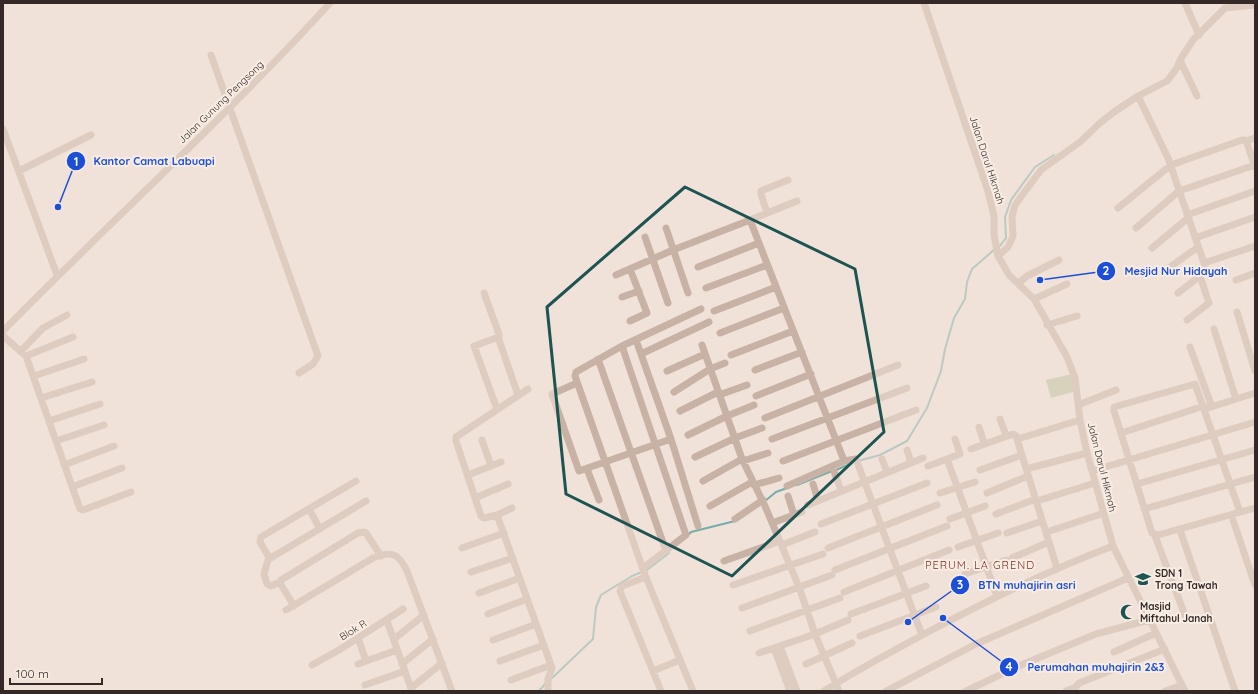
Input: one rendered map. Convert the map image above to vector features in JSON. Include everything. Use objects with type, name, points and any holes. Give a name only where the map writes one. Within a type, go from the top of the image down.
[{"type":"street","name":"Jalan Gunung Pengsong","points":[[3,331],[57,275],[280,59],[330,3]]},
{"type":"street","name":"Jalan Darul Hikmah","points":[[924,3],[988,191],[994,216],[997,252],[1009,275],[1034,299],[1047,324],[1064,349],[1075,378],[1080,420],[1087,454],[1113,546],[1183,688]]},
{"type":"street","points":[[1185,3],[1198,35]]},
{"type":"street","points":[[997,252],[1008,247],[1013,236],[1012,217],[1016,205],[1041,170],[1072,149],[1101,122],[1138,96],[1166,81],[1177,68],[1188,46],[1225,8],[1255,5]]},
{"type":"street","points":[[211,55],[231,106],[280,253],[318,356],[313,364],[299,373]]},
{"type":"street","points":[[1180,60],[1197,96]]},
{"type":"street","points":[[1138,96],[1158,133],[1171,165],[1204,264],[1204,271],[1200,276],[1178,293]]},
{"type":"street","points":[[3,129],[57,275]]},
{"type":"street","points":[[19,172],[92,135]]},
{"type":"street","points":[[1118,208],[1171,165],[1213,150],[1255,138]]},
{"type":"street","points":[[1136,228],[1179,191],[1255,166],[1246,141]]},
{"type":"street","points":[[767,213],[761,191],[788,180]]},
{"type":"street","points":[[1152,248],[1188,216],[1255,192]]},
{"type":"street","points":[[616,275],[673,250],[797,201]]},
{"type":"street","points":[[1195,238],[1255,217]]},
{"type":"street","points":[[750,220],[793,331],[820,395],[844,461]]},
{"type":"street","points":[[666,228],[688,293]]},
{"type":"street","points":[[645,237],[668,303]]},
{"type":"street","points":[[698,267],[759,243]]},
{"type":"street","points":[[1204,264],[1255,246]]},
{"type":"street","points":[[1163,272],[1198,247]]},
{"type":"street","points":[[1019,283],[1027,276],[1059,260]]},
{"type":"street","points":[[706,288],[767,265]]},
{"type":"street","points":[[630,269],[647,313],[630,321]]},
{"type":"street","points":[[1236,280],[1255,273]]},
{"type":"street","points":[[1187,320],[1209,303],[1200,276]]},
{"type":"street","points":[[1034,299],[1067,284]]},
{"type":"street","points":[[714,311],[776,287]]},
{"type":"street","points":[[622,297],[639,291]]},
{"type":"street","points":[[484,293],[518,395]]},
{"type":"street","points":[[720,333],[784,308]]},
{"type":"street","points":[[693,691],[645,573],[575,376],[576,372],[622,346],[701,309]]},
{"type":"street","points":[[1237,312],[1255,371]]},
{"type":"street","points":[[23,353],[43,328],[67,315]]},
{"type":"street","points":[[1047,324],[1077,316]]},
{"type":"street","points":[[641,354],[709,322]]},
{"type":"street","points":[[1214,329],[1236,399]]},
{"type":"street","points":[[731,355],[793,331]]},
{"type":"street","points":[[3,336],[23,353],[34,376],[80,509],[83,510],[131,492]]},
{"type":"street","points":[[23,353],[74,337]]},
{"type":"street","points":[[497,409],[474,346],[499,337]]},
{"type":"street","points":[[636,340],[671,439],[698,526]]},
{"type":"street","points":[[702,344],[743,460],[781,543],[815,634],[839,691]]},
{"type":"street","points":[[622,346],[686,534],[666,551],[645,573],[622,586],[620,591],[661,691]]},
{"type":"street","points":[[1190,347],[1214,435],[1240,512]]},
{"type":"street","points":[[755,370],[802,352]]},
{"type":"street","points":[[667,371],[705,354]]},
{"type":"street","points":[[34,376],[84,359]]},
{"type":"street","points":[[598,360],[666,551]]},
{"type":"street","points":[[674,392],[710,369],[725,363]]},
{"type":"street","points":[[765,418],[898,365]]},
{"type":"street","points":[[756,396],[811,374]]},
{"type":"street","points":[[41,398],[92,382]]},
{"type":"street","points":[[577,383],[552,394],[578,470],[588,468],[671,439]]},
{"type":"street","points":[[1186,618],[1155,536],[1150,530],[1114,407],[1194,384],[1207,408]]},
{"type":"street","points":[[680,411],[719,393],[747,385]]},
{"type":"street","points":[[772,439],[907,388]]},
{"type":"street","points":[[512,508],[497,515],[484,518],[475,498],[456,437],[528,389]]},
{"type":"street","points":[[1078,405],[1116,390]]},
{"type":"street","points":[[1121,433],[1255,393]]},
{"type":"street","points":[[49,421],[100,404]]},
{"type":"street","points":[[688,435],[754,405]]},
{"type":"street","points":[[783,462],[916,410]]},
{"type":"street","points":[[1000,419],[1006,435]]},
{"type":"street","points":[[1021,438],[1080,420]]},
{"type":"street","points":[[1092,471],[1255,422]]},
{"type":"street","points":[[56,441],[104,425]]},
{"type":"street","points":[[979,427],[984,443]]},
{"type":"street","points":[[695,457],[762,428]]},
{"type":"street","points":[[971,449],[1006,435],[1015,434],[1028,476],[1038,500],[1042,521],[1057,568]]},
{"type":"street","points":[[928,466],[960,454],[955,439]]},
{"type":"street","points":[[482,440],[491,466]]},
{"type":"street","points":[[64,465],[114,446]]},
{"type":"street","points":[[907,450],[911,463]]},
{"type":"street","points":[[1137,484],[1255,450]]},
{"type":"street","points":[[703,481],[743,460],[768,453]]},
{"type":"street","points":[[1030,468],[1087,454]]},
{"type":"street","points":[[980,470],[1022,455]]},
{"type":"street","points":[[808,505],[865,480],[923,458]]},
{"type":"street","points":[[948,459],[997,596]]},
{"type":"street","points":[[882,460],[887,472]]},
{"type":"street","points":[[787,486],[833,470],[844,461],[857,462],[922,635]]},
{"type":"street","points":[[468,475],[501,462]]},
{"type":"street","points":[[72,487],[122,468]]},
{"type":"street","points":[[588,468],[599,500]]},
{"type":"street","points":[[833,470],[841,490]]},
{"type":"street","points":[[987,493],[1028,476]]},
{"type":"street","points":[[1144,509],[1255,477]]},
{"type":"street","points":[[710,506],[753,483],[779,478]]},
{"type":"street","points":[[356,481],[260,537],[260,542],[268,559],[264,574],[267,584],[272,586],[280,582],[362,532],[366,533],[381,556]]},
{"type":"street","points":[[940,493],[975,482]]},
{"type":"street","points":[[821,524],[928,483]]},
{"type":"street","points":[[996,514],[1095,483]]},
{"type":"street","points":[[475,498],[508,484]]},
{"type":"street","points":[[813,484],[818,500]]},
{"type":"street","points":[[788,496],[794,514]]},
{"type":"street","points":[[268,559],[366,502]]},
{"type":"street","points":[[735,519],[764,503]]},
{"type":"street","points":[[733,585],[826,551],[881,525],[937,505]]},
{"type":"street","points":[[742,608],[798,587],[986,506]]},
{"type":"street","points":[[1155,536],[1255,508]]},
{"type":"street","points":[[309,509],[320,529]]},
{"type":"street","points":[[772,523],[802,512]]},
{"type":"street","points":[[1050,531],[1104,513]]},
{"type":"street","points":[[497,515],[551,665],[552,671],[548,685]]},
{"type":"street","points":[[1233,520],[1255,585]]},
{"type":"street","points":[[1007,533],[1042,521]]},
{"type":"street","points":[[1180,530],[1235,691]]},
{"type":"street","points":[[724,561],[815,532]]},
{"type":"street","points":[[462,548],[504,534]]},
{"type":"street","points":[[958,547],[998,534]]},
{"type":"street","points":[[965,574],[1009,559],[1049,542]]},
{"type":"street","points":[[824,691],[922,635],[997,596],[1057,568],[1113,546]]},
{"type":"street","points":[[750,631],[806,610],[898,570],[949,550]]},
{"type":"street","points":[[286,610],[373,558],[394,555],[401,558],[442,663],[449,689]]},
{"type":"street","points":[[471,572],[513,558]]},
{"type":"street","points":[[479,592],[520,578]]},
{"type":"street","points":[[886,691],[983,641],[1128,578]]},
{"type":"street","points":[[280,582],[294,606]]},
{"type":"street","points":[[759,653],[815,634],[906,592],[926,586]]},
{"type":"street","points":[[488,614],[527,599]]},
{"type":"street","points":[[860,636],[914,614],[936,607]]},
{"type":"street","name":"Blok R","points":[[312,665],[387,621],[402,609]]},
{"type":"street","points":[[394,639],[424,615]]},
{"type":"street","points":[[966,691],[1021,665],[1092,636],[1149,620]]},
{"type":"street","points":[[387,621],[411,689],[442,663]]},
{"type":"street","points":[[493,640],[536,624]]},
{"type":"street","points":[[1114,652],[1156,632]]},
{"type":"street","points":[[358,638],[366,661]]},
{"type":"street","points":[[366,685],[404,667],[433,639]]},
{"type":"street","points":[[806,664],[852,643]]},
{"type":"street","points":[[500,661],[544,645]]},
{"type":"street","points":[[777,647],[790,691]]},
{"type":"street","points":[[777,647],[797,691]]},
{"type":"street","points":[[1066,691],[1076,687],[1079,683],[1165,649]]},
{"type":"street","points":[[358,664],[398,650]]},
{"type":"street","points":[[653,671],[680,660]]},
{"type":"street","points":[[511,680],[551,665]]},
{"type":"street","points":[[1165,691],[1183,688]]},
{"type":"highlighted area","points":[[685,187],[855,269],[884,432],[732,576],[566,494],[547,307]]},
{"type":"green space","points":[[1072,374],[1076,391],[1051,398],[1046,380]]},
{"type":"waterway","points":[[999,247],[1006,238],[1005,217],[1011,200],[1035,167],[1054,155]]},
{"type":"waterway","points":[[858,461],[880,455],[907,441],[927,408],[941,371],[945,349],[954,318],[965,299],[967,282],[972,269],[995,249]]},
{"type":"waterway","points":[[836,470],[852,463]]},
{"type":"waterway","points":[[797,485],[832,471]]},
{"type":"waterway","points":[[765,501],[776,492],[787,488]]},
{"type":"waterway","points":[[688,535],[691,532],[735,521]]},
{"type":"waterway","points":[[551,679],[593,639],[596,607],[601,595],[632,576],[647,570],[669,553]]},
{"type":"waterway","points":[[539,691],[546,683]]},
{"type":"place","name":"Kantor Camat Labuapi","points":[[58,207]]},
{"type":"place","name":"Mesjid Nur Hidayah","points":[[1040,280]]},
{"type":"place","name":"SDN 1 Trong Tawah","points":[[1143,579]]},
{"type":"place","name":"Masjid Miftahul Janah","points":[[1128,612]]},
{"type":"place","name":"Perumahan muhajirin 2&3","points":[[943,618]]},
{"type":"place","name":"BTN muhajirin asri","points":[[908,622]]},
{"type":"district","name":"PERUM. LA GREND","points":[[980,565]]}]
